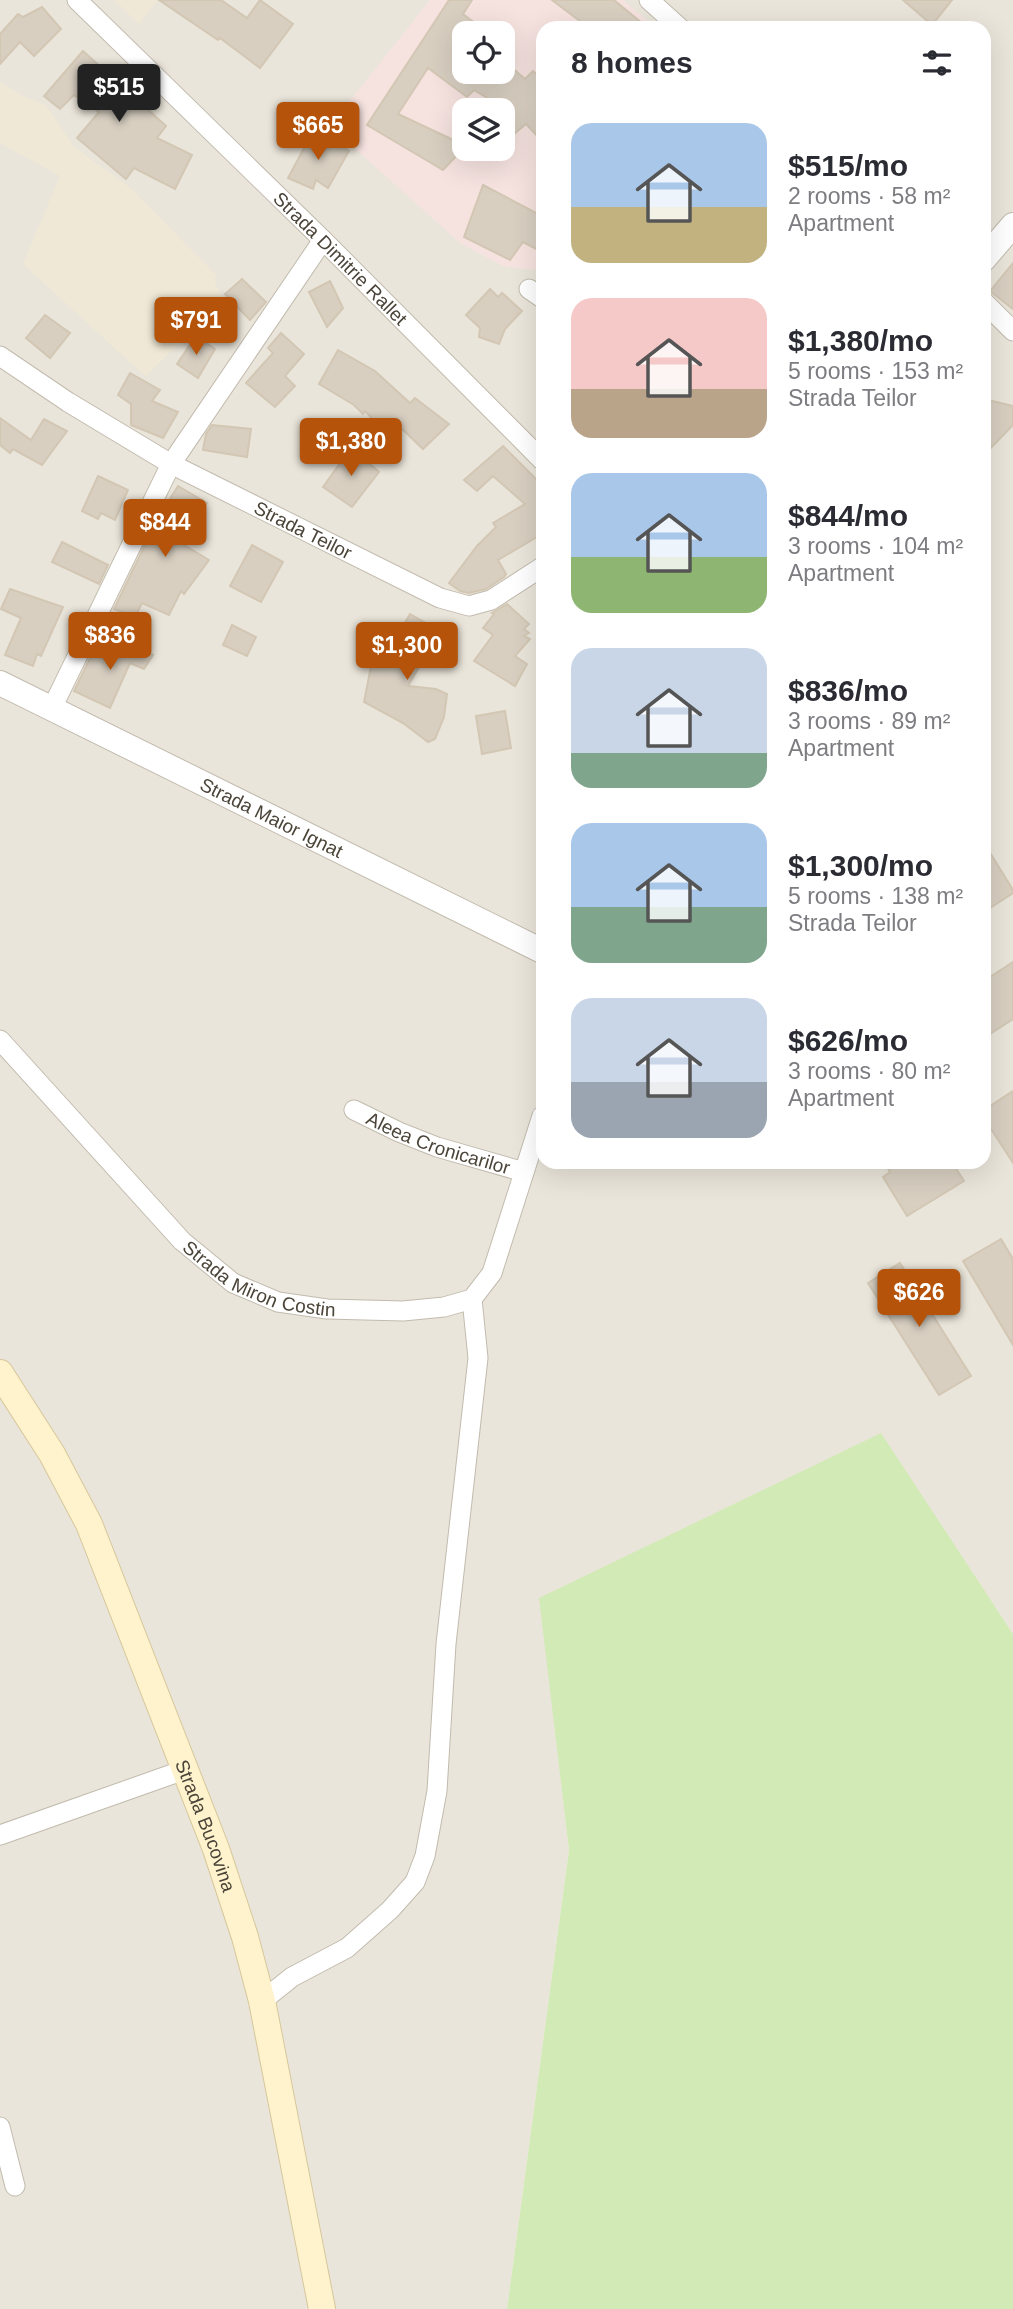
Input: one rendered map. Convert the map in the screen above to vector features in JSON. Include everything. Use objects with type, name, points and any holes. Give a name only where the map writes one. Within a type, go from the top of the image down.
[{"type":"main road","name":"Strada Bucovina","points":[[0,1373],[52,1454],[89,1524],[216,1849],[245,1937],[262,2001],[322,2309]]},
{"type":"street","name":"Strada Dimitrie Rallet","points":[[77,0],[323,240],[536,454]]},
{"type":"street","points":[[653,1],[673,21]]},
{"type":"street","points":[[991,251],[1013,225]]},
{"type":"street","points":[[52,708],[172,464],[323,240]]},
{"type":"street","points":[[991,309],[1013,331]]},
{"type":"street","name":"Strada Teilor","points":[[0,356],[68,402],[172,464],[440,598],[469,606],[491,600],[536,571]]},
{"type":"street","name":"Strada Maior Ignat","points":[[0,683],[536,948]]},
{"type":"street","name":"Strada Miron Costin","points":[[0,1040],[182,1241],[233,1283],[278,1302],[327,1309],[404,1311],[444,1307],[472,1299]]},
{"type":"street","name":"Aleea Cronicarilor","points":[[354,1110],[438,1147],[524,1172]]},
{"type":"street","points":[[262,2001],[292,1977],[347,1948],[390,1910],[415,1882],[425,1856],[437,1791],[446,1644],[478,1357],[472,1299],[492,1273],[536,1135]]},
{"type":"street","points":[[0,1835],[184,1770]]},
{"type":"street","points":[[0,2127],[15,2186]]},
{"type":"shaded area","points":[[0,0],[1013,0],[1013,1634],[880,1434],[540,1598],[569,1850],[507,2309],[0,2309]]},
{"type":"shaded area","points":[[114,0],[158,0],[139,24]]},
{"type":"shaded area","points":[[430,0],[623,0],[648,21],[536,21],[536,270],[503,266],[460,243],[330,126]]},
{"type":"shaded area","points":[[0,82],[23,96],[46,105],[74,147],[132,189],[216,275],[215,283],[223,298],[217,309],[145,376],[23,264],[60,176],[0,143]]},
{"type":"green space","points":[[881,1433],[1013,1634],[1013,2309],[507,2309],[569,1850],[539,1598]]},
{"type":"building","points":[[159,0],[221,0],[247,18],[260,0],[293,24],[260,68],[220,38],[218,40]]},
{"type":"building","points":[[449,0],[472,0],[463,14],[472,21],[452,21],[452,84],[515,84],[515,70],[525,79],[533,71],[536,74],[536,135],[526,124],[515,133],[515,98],[487,98],[474,90],[467,97],[428,68],[398,114],[452,139],[452,161],[443,170],[367,125]]},
{"type":"building","points":[[552,0],[614,0],[640,21],[580,21]]},
{"type":"building","points":[[903,0],[952,0],[935,21],[927,21]]},
{"type":"building","points":[[42,7],[61,29],[34,56],[20,42],[0,64],[0,34],[18,14],[23,17]]},
{"type":"building","points":[[83,51],[166,126],[157,138],[192,155],[175,189],[134,168],[126,179],[77,138],[99,112],[74,95],[60,109],[44,96]]},
{"type":"building","points":[[313,131],[349,151],[328,188],[316,180],[313,189],[288,178]]},
{"type":"building","points":[[483,185],[536,213],[536,249],[523,242],[510,260],[464,237]]},
{"type":"building","points":[[1013,263],[1013,309],[991,290]]},
{"type":"building","points":[[242,279],[266,302],[250,320],[225,294]]},
{"type":"building","points":[[330,281],[343,308],[327,327],[309,292]]},
{"type":"building","points":[[490,289],[498,297],[502,293],[522,311],[505,329],[499,344],[479,337],[480,328],[466,315]]},
{"type":"building","points":[[45,315],[70,333],[50,358],[26,338]]},
{"type":"building","points":[[281,333],[304,354],[285,376],[295,386],[275,407],[246,383],[273,353],[268,348]]},
{"type":"building","points":[[196,336],[215,349],[198,378],[177,364]]},
{"type":"building","points":[[338,350],[375,371],[410,403],[415,398],[449,424],[423,449],[399,426],[392,433],[384,426],[382,429],[365,411],[363,414],[354,405],[319,384]]},
{"type":"building","points":[[130,373],[160,390],[152,401],[178,412],[163,438],[131,425],[131,404],[118,395]]},
{"type":"building","points":[[991,401],[1013,406],[1013,425],[991,448]]},
{"type":"building","points":[[0,418],[31,440],[44,419],[67,431],[42,465],[13,449],[10,453],[0,445]]},
{"type":"building","points":[[212,425],[251,429],[247,457],[203,450],[206,434]]},
{"type":"building","points":[[503,446],[536,479],[536,538],[498,560],[506,574],[504,577],[486,589],[469,593],[460,591],[449,583],[477,546],[496,527],[493,523],[525,504],[493,476],[477,491],[464,480]]},
{"type":"building","points":[[351,448],[379,472],[352,507],[323,487]]},
{"type":"building","points":[[98,476],[128,490],[115,520],[101,513],[98,519],[82,511]]},
{"type":"building","points":[[178,486],[207,503],[181,543],[209,560],[184,594],[181,591],[169,615],[142,603],[135,617],[114,609],[158,518]]},
{"type":"building","points":[[62,542],[108,565],[99,584],[52,562]]},
{"type":"building","points":[[252,545],[283,562],[261,602],[230,586]]},
{"type":"building","points":[[10,589],[63,607],[41,656],[37,654],[33,666],[5,655],[21,618],[1,609]]},
{"type":"building","points":[[507,604],[529,624],[524,629],[529,633],[524,636],[530,639],[515,656],[527,664],[515,686],[474,661],[493,635],[483,628],[494,614],[492,613]]},
{"type":"building","points":[[410,614],[440,631],[408,686],[436,689],[447,694],[444,717],[435,739],[428,742],[403,723],[364,702],[373,656],[385,658]]},
{"type":"building","points":[[232,625],[256,637],[247,656],[223,645]]},
{"type":"building","points":[[120,639],[153,655],[144,669],[130,663],[110,708],[74,691],[94,650],[110,658]]},
{"type":"building","points":[[505,711],[511,748],[482,754],[476,716]]},
{"type":"building","points":[[991,854],[1013,890],[1013,893],[991,907]]},
{"type":"building","points":[[1013,962],[1013,1019],[991,1033],[991,976]]},
{"type":"building","points":[[1013,1091],[1013,1163],[991,1129],[991,1105]]},
{"type":"building","points":[[888,1169],[956,1169],[964,1181],[907,1216],[883,1177],[890,1172]]},
{"type":"building","points":[[1001,1239],[1013,1259],[1013,1345],[963,1261]]},
{"type":"building","points":[[900,1263],[971,1376],[939,1395],[868,1283]]}]
